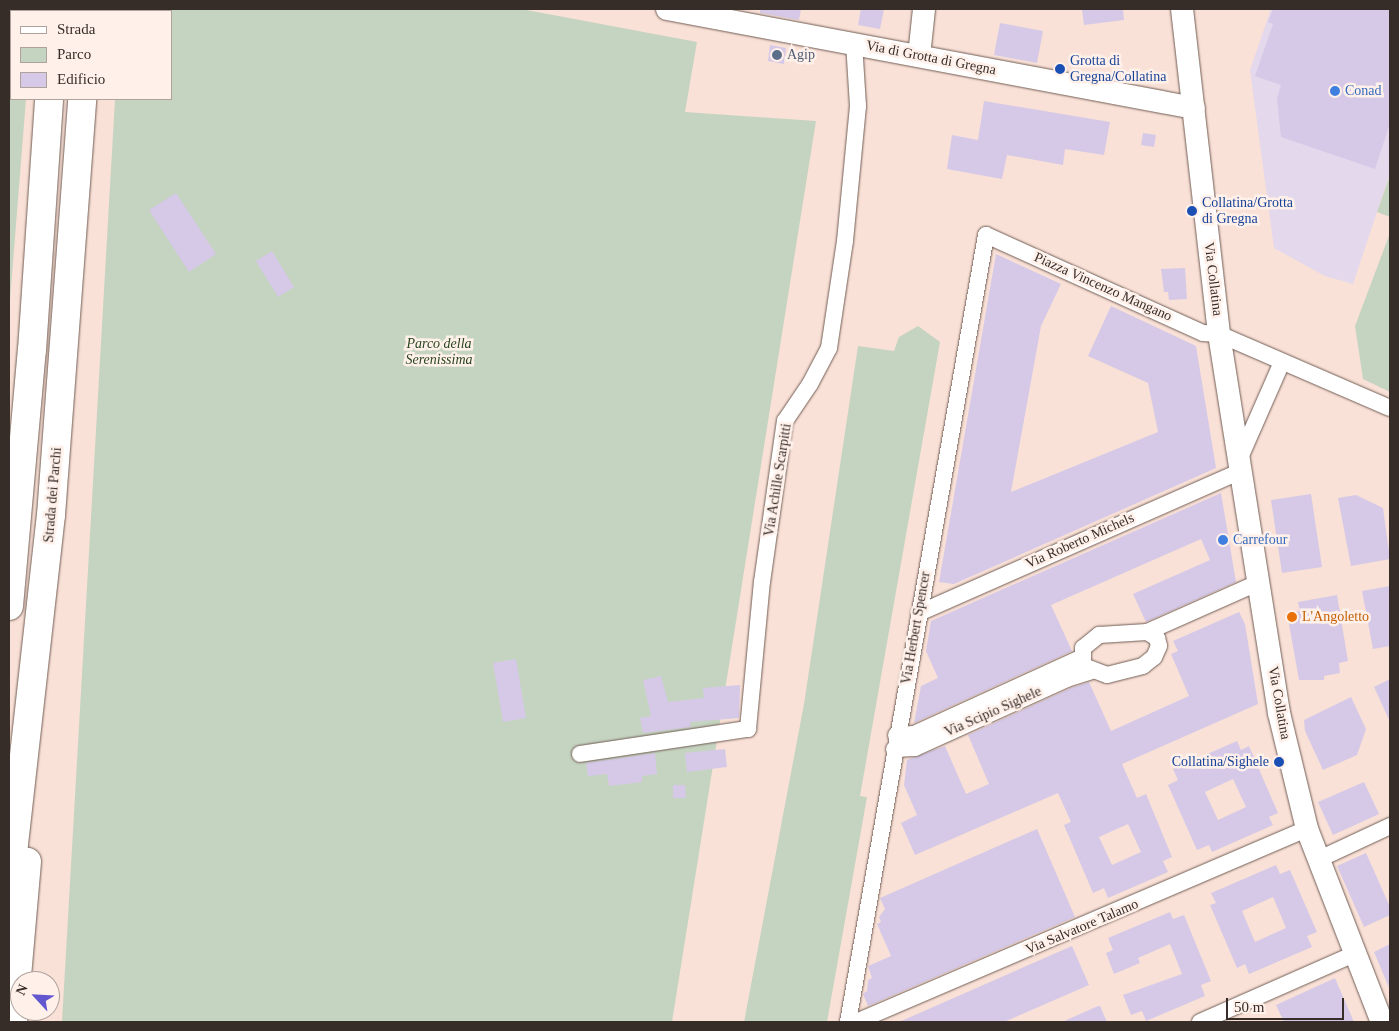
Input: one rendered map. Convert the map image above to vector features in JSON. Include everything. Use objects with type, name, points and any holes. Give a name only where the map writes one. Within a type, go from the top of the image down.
[{"type":"highway","points":[[9,606],[32,350],[49,100]]},
{"type":"highway","name":"Strada dei Parchi","points":[[9,890],[32,699],[63,384],[82,100]]},
{"type":"highway","points":[[13,1022],[26,886],[32,699]]},
{"type":"street","name":"Via di Grotta di Gregna","points":[[667,9],[1194,108]]},
{"type":"street","points":[[918,56],[924,9]]},
{"type":"street","name":"Via Collatina","points":[[1182,9],[1219,334],[1261,588],[1279,713],[1307,829],[1317,860],[1382,1022]]},
{"type":"street","name":"Via Achille Scarpitti","points":[[580,754],[748,729],[762,582],[785,421],[810,384],[829,348],[845,241],[858,106],[854,43]]},
{"type":"street","name":"Piazza Vincenzo Mangano","points":[[986,235],[1203,333],[1219,334],[1390,408]]},
{"type":"street","name":"Via Herbert Spencer","points":[[848,1022],[895,742],[986,235]]},
{"type":"street","points":[[1240,466],[1282,362]]},
{"type":"street","name":"Via Roberto Michels","points":[[919,613],[1240,466]]},
{"type":"street","points":[[1086,665],[1086,644],[1100,634],[1153,637],[1261,588]]},
{"type":"street","name":"Via Scipio Sighele","points":[[895,742],[915,748],[1067,679],[1086,665],[1107,676],[1136,670],[1154,657],[1153,637]]},
{"type":"street","points":[[1317,860],[1390,826]]},
{"type":"street","name":"Via Salvatore Talamo","points":[[856,1022],[1307,829]]},
{"type":"street","points":[[1200,1022],[1354,954]]},
{"type":"shaded area","points":[[1271,9],[1390,9],[1390,173],[1353,284],[1325,276],[1274,248],[1250,70]]},
{"type":"green space","points":[[9,9],[33,9],[10,10],[10,100],[26,100],[9,313]]},
{"type":"green space","name":"Parco della Serenissima","points":[[521,9],[697,42],[685,112],[816,121],[672,1022],[62,1022],[115,100],[172,100],[172,10],[120,10]]},
{"type":"green space","points":[[1390,175],[1390,217],[1377,212]]},
{"type":"green space","points":[[1390,233],[1390,392],[1363,379],[1355,326]]},
{"type":"green space","points":[[918,326],[940,342],[860,796],[867,797],[827,1022],[744,1022],[804,704],[858,346],[894,351],[899,337]]},
{"type":"building","points":[[760,9],[801,9],[799,20],[760,13]]},
{"type":"building","points":[[861,9],[884,9],[880,29],[858,25]]},
{"type":"building","points":[[1082,9],[1123,9],[1124,20],[1084,25]]},
{"type":"building","name":"Conad","points":[[1273,9],[1390,9],[1390,123],[1375,169],[1281,137],[1277,98],[1281,85],[1255,76],[1273,24],[1268,22]]},
{"type":"building","points":[[1000,23],[1043,31],[1037,63],[994,55]]},
{"type":"building","name":"Agip","points":[[770,45],[786,48],[784,64],[768,61]]},
{"type":"building","points":[[984,101],[1110,122],[1104,155],[1065,149],[1063,165],[1007,155],[1002,179],[947,169],[952,135],[978,140]]},
{"type":"building","points":[[1143,133],[1156,135],[1154,147],[1141,145]]},
{"type":"building","points":[[176,193],[216,254],[189,272],[149,210]]},
{"type":"building","points":[[272,251],[294,287],[278,297],[256,261]]},
{"type":"building","points":[[996,254],[1061,284],[1041,326],[1011,492],[1158,432],[1148,383],[1088,356],[1111,306],[1196,346],[1216,468],[954,584],[939,582]]},
{"type":"building","points":[[1185,268],[1187,299],[1169,300],[1168,292],[1164,292],[1161,269]]},
{"type":"building","points":[[1221,493],[1236,582],[1146,622],[1133,594],[1210,560],[1201,539],[1051,605],[1072,651],[914,723],[921,686],[938,678],[926,651],[931,621]]},
{"type":"building","points":[[1311,494],[1322,567],[1282,573],[1271,500]]},
{"type":"building","points":[[1356,495],[1383,508],[1390,559],[1351,566],[1338,498]]},
{"type":"building","points":[[1390,586],[1390,646],[1373,649],[1362,591]]},
{"type":"building","points":[[1337,595],[1348,661],[1339,663],[1340,673],[1324,676],[1324,680],[1299,680],[1287,613],[1300,611],[1298,602]]},
{"type":"building","points":[[1239,612],[1245,624],[1258,704],[1122,764],[1137,798],[1146,794],[1172,857],[1163,861],[1168,872],[1108,898],[1104,888],[1093,893],[1064,825],[1071,822],[1058,793],[915,855],[901,823],[917,815],[904,785],[907,760],[945,746],[966,794],[989,784],[968,735],[1071,688],[1089,682],[1111,731],[1189,696],[1171,654],[1178,651],[1173,641]],"holes":[[[1128,824],[1141,852],[1112,865],[1099,837]]]},
{"type":"building","points":[[516,659],[526,718],[503,722],[493,663]]},
{"type":"building","points":[[661,676],[668,702],[704,698],[703,688],[740,685],[739,718],[690,722],[691,727],[643,733],[640,718],[651,716],[643,680]]},
{"type":"building","points":[[1390,679],[1390,722],[1374,687]]},
{"type":"building","points":[[1351,697],[1366,729],[1357,755],[1323,770],[1305,731],[1304,720]]},
{"type":"building","points":[[1237,741],[1241,750],[1249,746],[1278,813],[1269,817],[1273,825],[1212,852],[1209,845],[1197,850],[1168,785],[1178,780],[1173,769]],"holes":[[[1233,779],[1246,807],[1218,820],[1205,792]]]},
{"type":"building","points":[[725,749],[727,767],[687,772],[685,753]]},
{"type":"building","points":[[655,753],[657,774],[642,776],[642,782],[609,786],[607,774],[588,776],[586,763]]},
{"type":"building","points":[[1364,782],[1379,814],[1333,835],[1318,802]]},
{"type":"building","points":[[673,785],[685,785],[686,798],[673,798]]},
{"type":"building","points":[[1037,829],[1075,917],[868,1006],[863,994],[867,991],[868,980],[872,978],[868,966],[891,956],[877,924],[881,922],[879,917],[885,909],[880,898]]},
{"type":"building","points":[[1366,853],[1390,907],[1390,915],[1364,927],[1337,866]]},
{"type":"building","points":[[1276,865],[1280,874],[1290,870],[1317,932],[1307,936],[1312,947],[1249,974],[1245,964],[1237,968],[1210,905],[1216,903],[1211,893]],"holes":[[[1273,897],[1286,928],[1255,942],[1242,911]]]},
{"type":"building","points":[[1170,912],[1173,919],[1184,915],[1211,981],[1201,985],[1205,996],[1146,1021],[1142,1011],[1131,1015],[1123,995],[1182,974],[1170,944],[1138,958],[1140,963],[1114,974],[1106,953],[1113,950],[1108,938]]},
{"type":"building","points":[[1390,944],[1390,990],[1374,952]]},
{"type":"building","points":[[1072,946],[1089,985],[1004,1022],[899,1022]]},
{"type":"building","points":[[1335,978],[1354,1022],[1284,1022],[1276,1005]]},
{"type":"building","points":[[1098,1006],[1100,1006],[1107,1022],[1062,1022]]},
{"type":"place","name":"Agip","points":[[777,55]]},
{"type":"place","name":"Grotta di Gregna/Collatina","points":[[1060,69]]},
{"type":"place","name":"Conad","points":[[1335,91]]},
{"type":"place","name":"Collatina/Grotta di Gregna","points":[[1192,211]]},
{"type":"place","name":"Carrefour","points":[[1223,540]]},
{"type":"place","name":"L'Angoletto","points":[[1292,617]]},
{"type":"place","name":"Collatina/Sighele","points":[[1279,762]]}]
